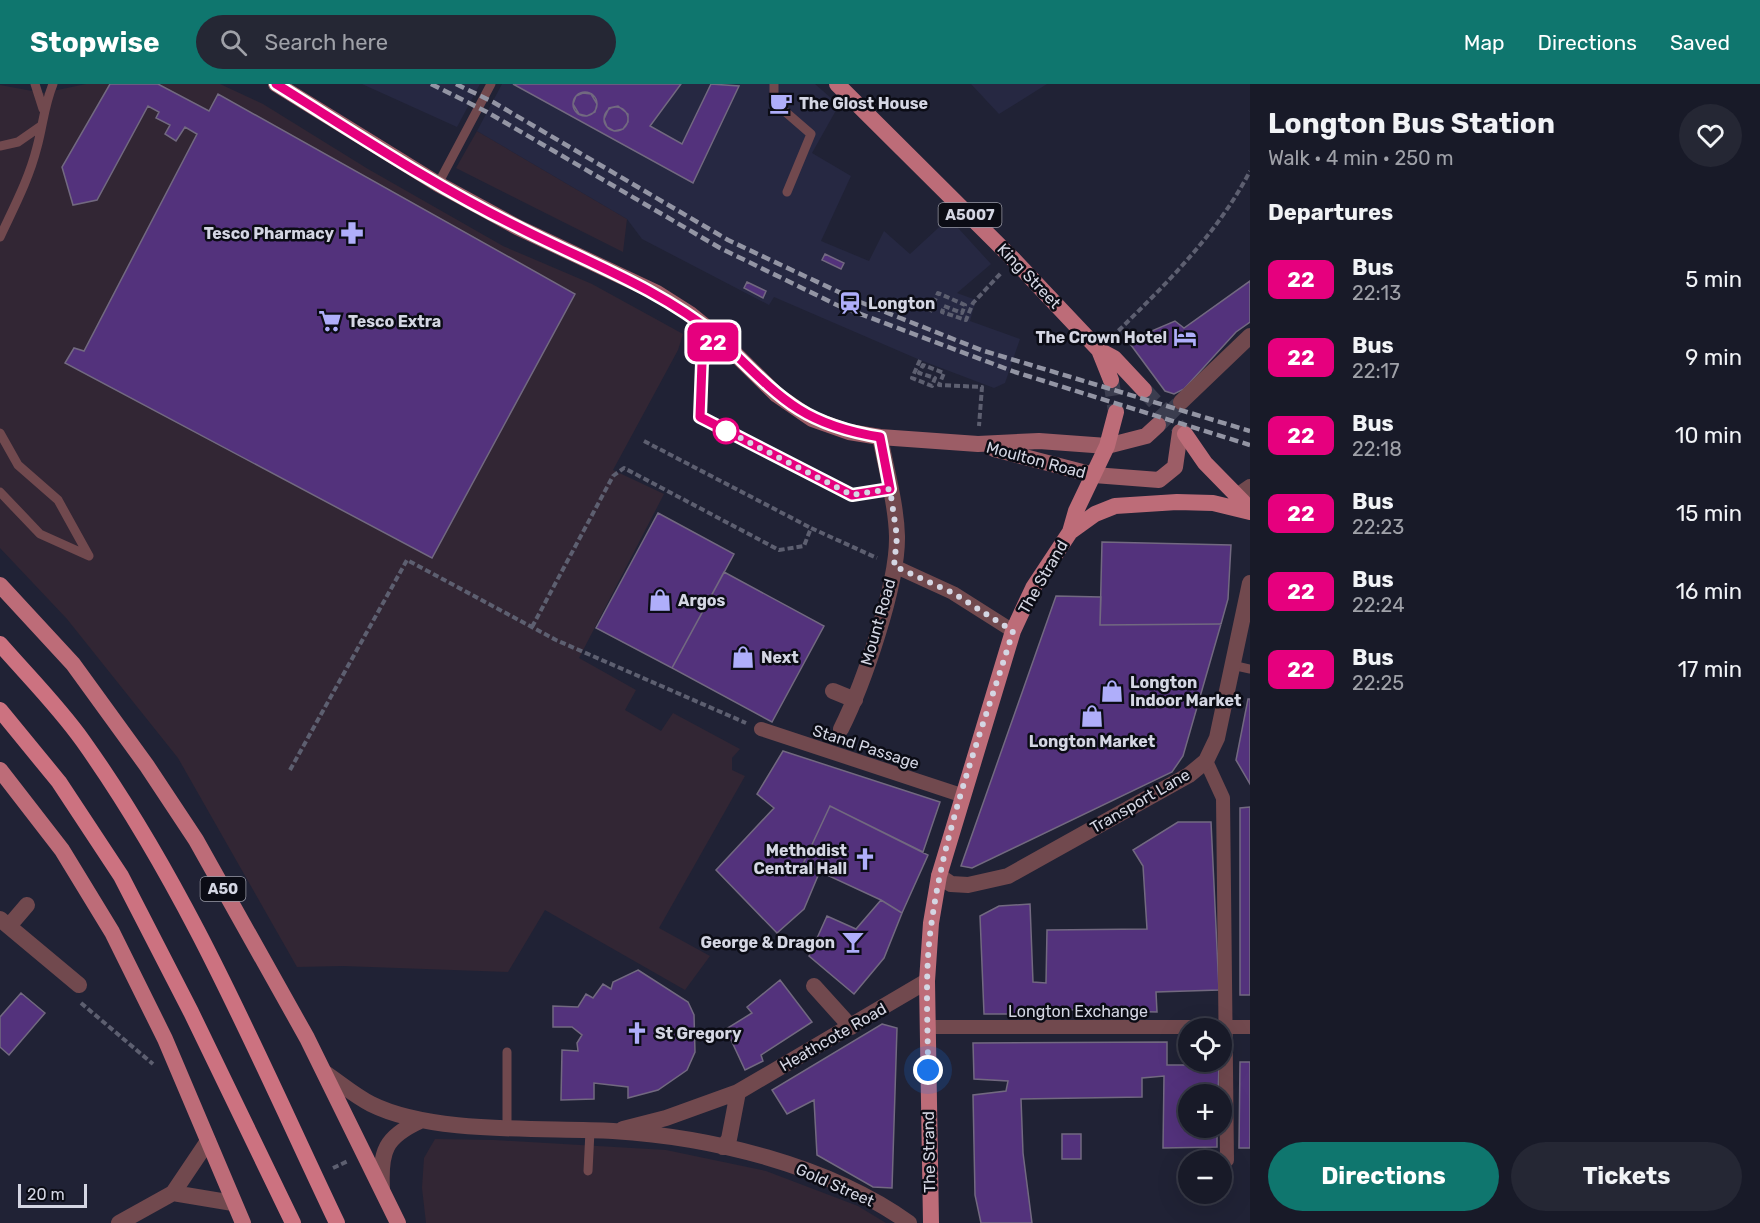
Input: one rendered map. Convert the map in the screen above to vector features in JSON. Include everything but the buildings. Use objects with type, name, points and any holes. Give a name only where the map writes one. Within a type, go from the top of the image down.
[{"type":"highway","name":"A50","points":[[0,644],[81,739],[131,812],[172,882],[205,944],[337,1223]]},
{"type":"highway","points":[[0,710],[59,782],[121,876],[191,1012],[294,1223]]},
{"type":"main road","name":"Moulton Road","points":[[276,84],[438,184],[517,227],[657,293],[690,314],[717,336],[777,395],[812,419],[849,432],[880,437],[978,444],[1039,441],[1107,446],[1146,435],[1158,425]]},
{"type":"main road","name":"King Street","points":[[837,84],[1014,260],[1099,350],[1114,358],[1144,390]]},
{"type":"main road","name":"A5007","points":[[1099,350],[1111,380]]},
{"type":"main road","points":[[1070,532],[1107,446],[1116,412]]},
{"type":"main road","name":"Moulton Road","points":[[978,444],[1094,475],[1159,480],[1175,467],[1183,433],[1205,463],[1243,492]]},
{"type":"main road","points":[[1070,532],[1095,514],[1115,506],[1201,503],[1250,511],[1243,492]]},
{"type":"main road","name":"The Strand","points":[[931,1223],[927,981],[931,923],[939,876],[961,795],[1013,631],[1033,588],[1070,532]]},
{"type":"main road","name":"A50","points":[[0,585],[73,664],[147,766],[196,840],[325,1073],[398,1223]]},
{"type":"main road","points":[[0,770],[62,850],[112,932],[165,1039],[243,1223]]},
{"type":"street","points":[[1181,402],[1250,336]]},
{"type":"street","name":"Mount Road","points":[[841,729],[855,700],[883,611],[894,566],[897,537],[880,437]]},
{"type":"street","points":[[894,566],[953,593],[1013,631]]},
{"type":"street","name":"Transport Lane","points":[[939,876],[951,884],[968,885],[1008,876],[1188,775],[1206,761],[1217,738],[1250,583]]},
{"type":"street","points":[[832,691],[855,700]]},
{"type":"street","name":"Stand Passage","points":[[761,729],[961,795]]},
{"type":"street","points":[[1206,761],[1223,798],[1228,1018]]},
{"type":"street","points":[[27,905],[5,922],[79,985]]},
{"type":"street","name":"Heathcote Road","points":[[613,1131],[666,1118],[738,1092],[927,981]]},
{"type":"street","points":[[814,986],[851,1027]]},
{"type":"street","name":"Longton Exchange","points":[[928,1027],[1178,1027]]},
{"type":"street","name":"Longton Exchange","points":[[1232,1027],[1250,1027]]},
{"type":"street","points":[[1227,1150],[1228,1072]]},
{"type":"street","name":"Heathcote Road","points":[[325,1073],[371,1104],[420,1121],[613,1131],[723,1147]]},
{"type":"street","points":[[723,1147],[729,1139],[738,1092]]},
{"type":"street","points":[[382,1189],[381,1164],[391,1139],[401,1130],[420,1121]]},
{"type":"street","points":[[119,1223],[173,1193],[208,1142]]},
{"type":"street","name":"Gold Street","points":[[723,1147],[801,1168],[821,1176],[894,1212],[909,1223]]},
{"type":"street","points":[[173,1193],[233,1203]]},
{"type":"lane","points":[[35,84],[43,109]]},
{"type":"lane","points":[[0,237],[28,178],[43,109],[52,84]]},
{"type":"lane","points":[[438,184],[491,84]]},
{"type":"lane","points":[[774,84],[774,102],[811,134],[787,192]]},
{"type":"lane","points":[[0,146],[18,142],[41,126]]},
{"type":"lane","points":[[717,336],[702,363],[700,417],[852,495],[890,489]]},
{"type":"lane","points":[[0,433],[18,465],[58,500],[88,556],[40,534],[0,492]]},
{"type":"lane","points":[[1232,665],[1250,669]]},
{"type":"lane","points":[[507,1052],[507,1127]]},
{"type":"lane","points":[[588,1171],[590,1131]]},
{"type":"path","points":[[1099,350],[1157,293],[1219,223],[1250,171]]},
{"type":"path","points":[[930,312],[938,293],[965,304],[962,313],[944,306],[942,312],[966,320],[973,303],[1014,260]]},
{"type":"path","points":[[920,360],[912,378],[932,386],[935,378],[920,373],[923,365],[944,373],[939,385],[982,387],[978,444]]},
{"type":"path","points":[[644,441],[811,528],[894,566]]},
{"type":"path","points":[[532,627],[613,476],[624,468],[778,550],[804,546],[811,528]]},
{"type":"path","points":[[290,770],[407,560],[532,627],[761,729]]},
{"type":"path","points":[[79,985],[79,1001],[161,1070]]},
{"type":"shaded area","points":[[86,84],[220,84],[263,104],[368,169],[503,246],[592,284],[683,334],[678,350],[613,470],[664,494],[579,658],[636,690],[625,710],[661,731],[673,713],[740,749],[732,758],[732,770],[745,776],[659,928],[710,956],[685,990],[545,910],[508,972],[343,966],[297,967],[178,758],[67,619],[0,548],[0,85],[43,93]]},
{"type":"shaded area","points":[[362,84],[480,84],[457,127]]},
{"type":"shaded area","points":[[502,84],[815,84],[839,105],[812,153],[851,176],[821,241],[869,261],[884,231],[910,254],[949,218],[991,264],[957,293],[976,300],[970,321],[1020,339],[1005,383],[994,388],[920,360],[774,297],[769,305],[642,239],[627,219],[477,131]]},
{"type":"shaded area","points":[[971,84],[1047,84],[999,114]]},
{"type":"shaded area","points":[[477,131],[627,219],[623,252],[456,168]]},
{"type":"shaded area","points":[[435,1139],[494,1140],[666,1150],[766,1171],[858,1206],[886,1223],[426,1223],[422,1188],[424,1158]]},
{"type":"tunnel","points":[[1111,380],[1116,412]]},
{"type":"tunnel","points":[[1144,390],[1185,434]]},
{"type":"tunnel","points":[[1167,416],[1181,402]]},
{"type":"tunnel","points":[[1158,425],[1167,416]]},
{"type":"railway","points":[[431,84],[487,112],[720,248],[839,306],[1015,372],[1250,445]]},
{"type":"railway","points":[[456,84],[493,102],[728,240],[860,302],[981,350],[1250,431]]},
{"type":"bus line","name":"22","points":[[276,84],[438,184],[517,227],[657,293],[690,314],[717,336],[702,363],[699,390],[700,417],[852,495],[890,489],[880,437],[849,432],[812,419],[777,395],[732,351]]},
{"type":"place","name":"The Glost House","points":[[781,103]]},
{"type":"place","name":"Tesco Pharmacy","points":[[352,233]]},
{"type":"place","name":"Longton","points":[[850,303]]},
{"type":"place","name":"Tesco Extra","points":[[330,321]]},
{"type":"place","name":"The Crown Hotel","points":[[1185,337]]},
{"type":"place","name":"Argos","points":[[660,600]]},
{"type":"place","name":"Next","points":[[743,657]]},
{"type":"place","name":"Longton Indoor Market","points":[[1112,691]]},
{"type":"place","name":"Longton Market","points":[[1092,716]]},
{"type":"place","name":"Methodist Central Hall","points":[[865,859]]},
{"type":"place","name":"George & Dragon","points":[[853,942]]},
{"type":"place","name":"St Gregory","points":[[637,1033]]},
{"type":"route","points":[[726,431],[719,427],[852,495],[890,489],[897,537],[894,566],[963,598],[1013,631],[961,795],[939,876],[931,923],[927,981],[928,1070]]}]
